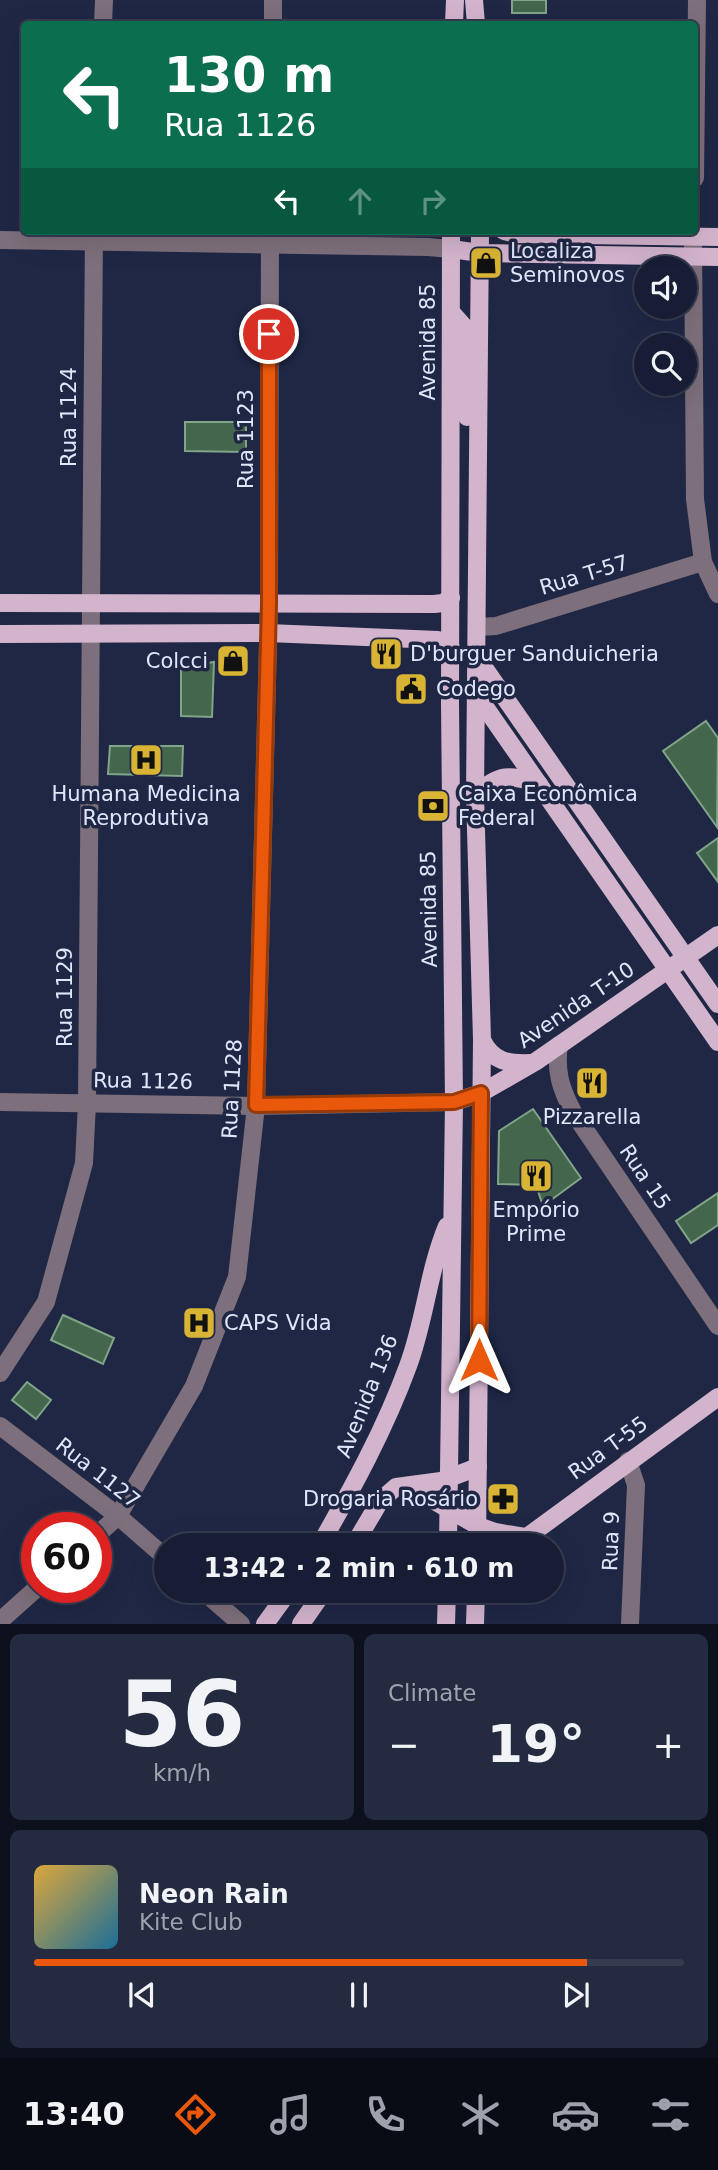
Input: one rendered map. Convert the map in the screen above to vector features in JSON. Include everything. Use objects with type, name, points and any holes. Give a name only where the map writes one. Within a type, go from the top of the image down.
[{"type":"main road","points":[[454,21],[455,0]]},
{"type":"main road","points":[[474,0],[476,21]]},
{"type":"main road","points":[[483,21],[484,0]]},
{"type":"main road","points":[[478,1533],[482,1040],[475,794],[480,235]]},
{"type":"main road","points":[[698,235],[718,237]]},
{"type":"main road","points":[[451,240],[480,253],[640,256]]},
{"type":"main road","name":"Avenida 85","points":[[447,1533],[454,1102],[451,240]]},
{"type":"main road","points":[[697,257],[718,257]]},
{"type":"main road","points":[[451,312],[467,330],[466,678],[718,1042]]},
{"type":"main road","points":[[0,603],[434,604],[451,598]]},
{"type":"main road","points":[[0,634],[268,633],[439,640],[451,648]]},
{"type":"main road","points":[[478,659],[718,1004]]},
{"type":"main road","points":[[475,794],[501,777],[513,775],[539,784]]},
{"type":"main road","name":"Avenida T-10","points":[[454,1102],[481,1093],[534,1062],[718,935]]},
{"type":"main road","points":[[482,1040],[487,1050],[501,1061],[510,1064],[534,1062]]},
{"type":"main road","name":"Avenida 136","points":[[327,1533],[363,1471],[409,1364],[436,1252],[451,1216]]},
{"type":"main road","name":"Rua T-55","points":[[531,1533],[718,1397]]},
{"type":"main road","points":[[361,1533],[380,1501],[390,1491],[405,1485],[432,1483],[478,1467]]},
{"type":"main road","points":[[405,1485],[478,1525]]},
{"type":"main road","name":"Rua T-55","points":[[478,1525],[498,1533]]},
{"type":"main road","points":[[265,1624],[280,1603]]},
{"type":"main road","points":[[301,1624],[316,1603]]},
{"type":"main road","points":[[446,1624],[447,1603]]},
{"type":"main road","points":[[475,1624],[476,1603]]},
{"type":"street","points":[[103,21],[104,0]]},
{"type":"street","points":[[273,0],[273,21]]},
{"type":"street","points":[[697,0],[697,21]]},
{"type":"street","points":[[693,235],[694,256]]},
{"type":"street","points":[[0,240],[93,236],[269,237],[428,247],[451,240]]},
{"type":"street","name":"Rua 1124","points":[[91,603],[93,236]]},
{"type":"street","name":"Rua 1123","points":[[269,237],[269,604]]},
{"type":"street","points":[[694,319],[695,499],[703,562],[718,594]]},
{"type":"street","name":"Rua T-57","points":[[478,627],[496,626],[703,562]]},
{"type":"street","name":"Rua 1129","points":[[0,1373],[46,1302],[84,1163],[87,1103],[91,603]]},
{"type":"street","name":"Rua 1128","points":[[112,1521],[118,1516],[194,1386],[237,1277],[256,1105],[269,604]]},
{"type":"street","name":"Rua 15","points":[[559,1045],[556,1065],[561,1088],[573,1112],[718,1326]]},
{"type":"street","name":"Rua 1126","points":[[0,1102],[256,1105],[454,1102]]},
{"type":"street","name":"Rua 1127","points":[[0,1426],[118,1516],[154,1548]]},
{"type":"street","name":"Rua 9","points":[[628,1461],[636,1485],[630,1624]]},
{"type":"street","points":[[0,1621],[21,1602]]},
{"type":"street","points":[[217,1603],[241,1624]]},
{"type":"building","points":[[512,0],[546,0],[546,13],[512,13]]},
{"type":"building","points":[[185,422],[246,422],[246,452],[185,451]]},
{"type":"building","points":[[214,662],[212,717],[181,716],[181,667]]},
{"type":"building","points":[[706,721],[718,738],[717,827],[663,751]]},
{"type":"building","name":"Humana Medicina Reprodutiva","points":[[110,746],[183,746],[182,776],[108,774]]},
{"type":"building","points":[[718,838],[718,882],[697,853]]},
{"type":"building","points":[[533,1109],[581,1178],[543,1206],[536,1185],[498,1184],[499,1131]]},
{"type":"building","points":[[718,1193],[718,1225],[691,1243],[676,1221]]},
{"type":"building","points":[[63,1315],[114,1338],[103,1364],[51,1340]]},
{"type":"building","points":[[27,1382],[51,1400],[36,1419],[12,1400]]},
{"type":"place","name":"Localiza Seminovos","points":[[486,263]]},
{"type":"place","name":"D'burguer Sanduicheria","points":[[386,654]]},
{"type":"place","name":"Colcci","points":[[233,661]]},
{"type":"place","name":"Codego","points":[[411,689]]},
{"type":"place","name":"Humana Medicina Reprodutiva","points":[[146,760]]},
{"type":"place","name":"Caixa Econômica Federal","points":[[433,806]]},
{"type":"place","name":"Pizzarella","points":[[592,1083]]},
{"type":"place","name":"Empório Prime","points":[[536,1176]]},
{"type":"place","name":"CAPS Vida","points":[[199,1323]]},
{"type":"place","name":"Drogaria Rosário","points":[[503,1499]]},
{"type":"route","points":[[269,334],[269,604],[256,1105],[454,1102],[481,1093],[479,1360]]}]
